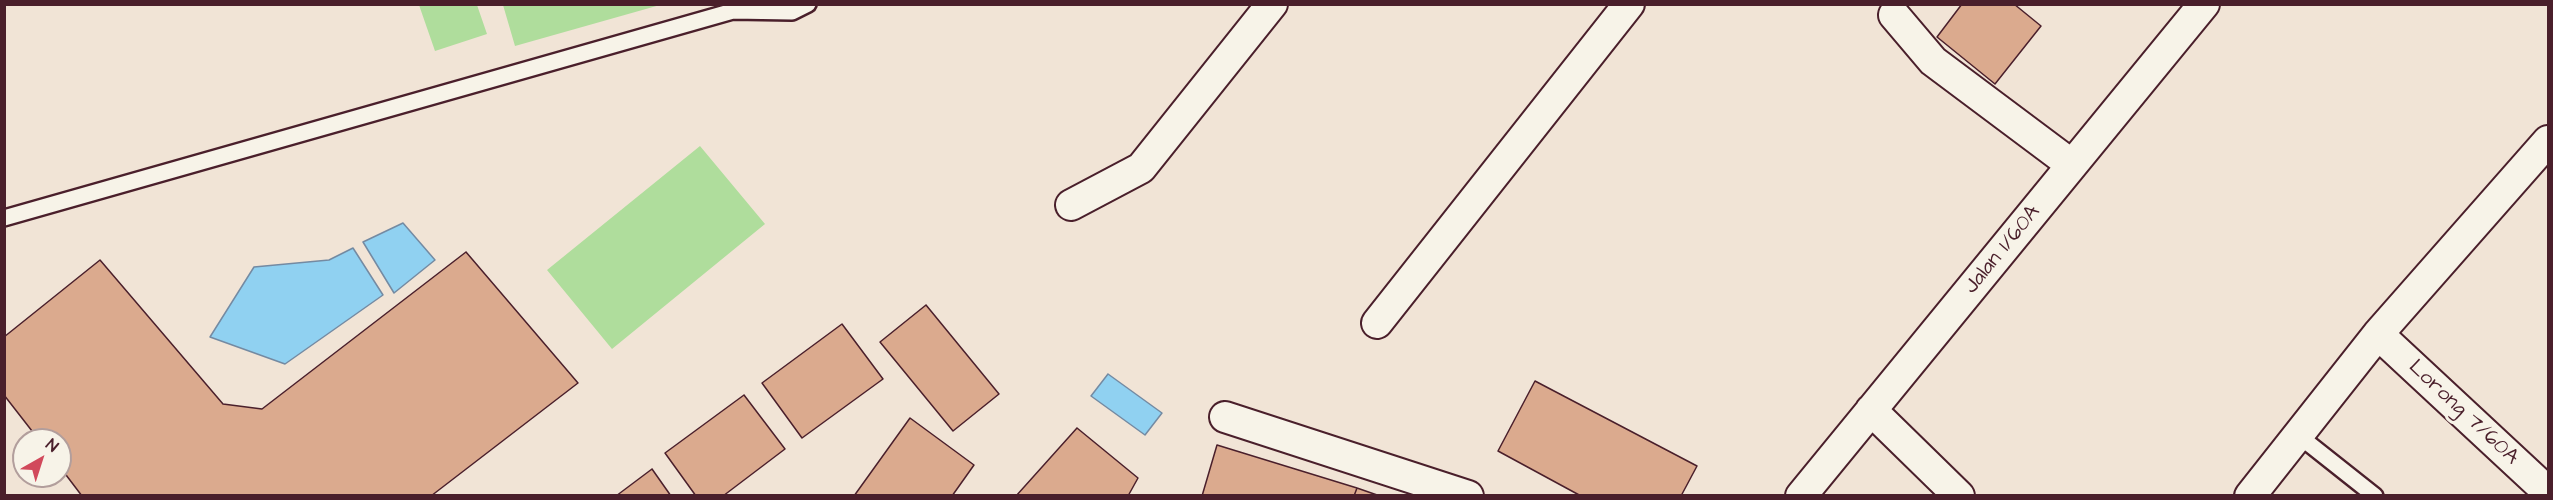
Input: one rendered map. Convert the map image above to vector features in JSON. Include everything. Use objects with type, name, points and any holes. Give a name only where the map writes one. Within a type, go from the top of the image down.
[{"type":"street","points":[[1071,205],[1140,168],[1272,4]]},
{"type":"street","points":[[1377,323],[1629,4]]},
{"type":"street","name":"Jalan 1/60A","points":[[1802,495],[2204,4]]},
{"type":"street","points":[[1894,15],[1933,61],[2072,165]]},
{"type":"street","points":[[2250,495],[2378,334],[2548,141]]},
{"type":"street","name":"Lorong 7/60A","points":[[2378,334],[2548,492]]},
{"type":"street","points":[[1871,410],[1959,495]]},
{"type":"street","points":[[1225,417],[1468,495]]},
{"type":"lane","points":[[4,218],[736,7],[792,12],[808,4]]},
{"type":"lane","points":[[2298,435],[2375,495]]},
{"type":"green space","points":[[503,4],[660,5],[515,46]]},
{"type":"green space","points":[[419,5],[477,5],[487,34],[435,51]]},
{"type":"green space","points":[[700,146],[765,224],[612,349],[547,270]]},
{"type":"water","points":[[403,223],[435,260],[394,293],[363,242]]},
{"type":"water","points":[[353,248],[383,295],[285,364],[210,337],[254,267],[329,260]]},
{"type":"water","points":[[1108,374],[1162,413],[1145,435],[1091,396]]},
{"type":"building","points":[[1962,4],[2014,4],[2041,26],[1995,84],[1937,37]]},
{"type":"building","points":[[466,252],[578,383],[431,496],[82,496],[72,483],[72,428],[30,428],[4,395],[4,337],[100,260],[223,404],[262,409]]},
{"type":"building","points":[[926,305],[999,394],[953,431],[880,342]]},
{"type":"building","points":[[842,324],[883,379],[802,438],[762,383]]},
{"type":"building","points":[[1535,381],[1697,466],[1681,496],[1581,496],[1498,451]]},
{"type":"building","points":[[744,395],[785,449],[723,496],[696,496],[665,453]]},
{"type":"building","points":[[910,418],[974,465],[952,496],[854,496]]},
{"type":"building","points":[[1077,428],[1138,478],[1128,496],[1016,496]]},
{"type":"building","points":[[1217,445],[1357,488],[1354,496],[1202,496]]},
{"type":"building","points":[[652,469],[671,496],[616,496]]},
{"type":"building","points":[[1357,488],[1380,496],[1354,496]]}]
